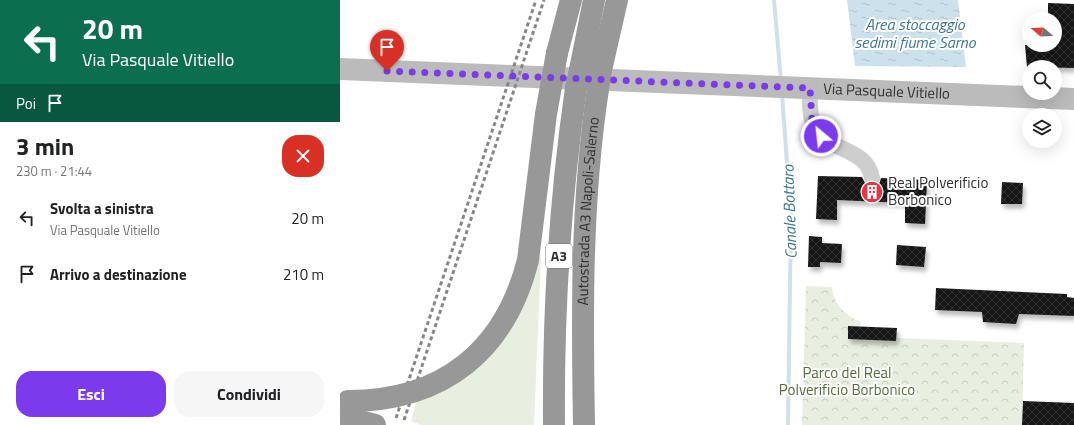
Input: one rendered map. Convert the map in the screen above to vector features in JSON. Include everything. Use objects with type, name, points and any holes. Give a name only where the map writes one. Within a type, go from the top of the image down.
[{"type":"highway","points":[[343,406],[400,396],[423,389],[441,380],[475,356],[492,339],[504,321],[520,290],[528,260],[546,114],[557,53],[570,0]]},
{"type":"highway","name":"Autostrada A3 Napoli-Salerno","points":[[554,425],[560,229],[566,164],[578,79],[594,0]]},
{"type":"highway","name":"Autostrada A3 Napoli-Salerno","points":[[584,425],[583,275],[591,145],[600,80],[617,0]]},
{"type":"highway","points":[[591,145],[597,206],[597,425]]},
{"type":"highway","points":[[343,406],[375,425]]},
{"type":"street","name":"Via Pasquale Vitiello","points":[[340,69],[1074,99]]},
{"type":"street","points":[[802,88],[812,120],[821,136],[828,142],[855,154],[866,161],[870,168],[872,178]]},
{"type":"green space","points":[[537,256],[541,257],[534,425],[421,425],[411,421],[418,396],[451,381]]},
{"type":"green space","name":"Parco del Real Polverificio Borbonico","points":[[806,286],[832,287],[835,299],[841,309],[861,322],[861,326],[848,326],[848,339],[896,341],[896,338],[1024,343],[1022,425],[802,425]]},
{"type":"water","name":"Area stoccaggio sedimi fiume Sarno","points":[[847,0],[958,0],[966,67],[855,66]]},
{"type":"building","points":[[1048,3],[1074,4],[1074,68],[1062,68],[1062,60],[1026,60],[1026,52],[1062,52],[1062,12],[1048,12]]},
{"type":"building","name":"Real Polverificio Borbonico","points":[[818,176],[862,177],[866,185],[871,187],[879,184],[881,178],[927,180],[925,224],[905,223],[905,203],[837,200],[837,220],[816,219]]},
{"type":"building","points":[[1002,182],[1023,183],[1022,204],[1001,204]]},
{"type":"building","points":[[809,236],[822,237],[822,243],[842,244],[841,263],[820,262],[820,267],[808,267]]},
{"type":"building","points":[[897,245],[926,247],[924,267],[896,265]]},
{"type":"building","points":[[936,288],[1067,294],[1067,297],[1074,298],[1074,316],[1019,314],[1016,324],[983,322],[982,312],[935,310]]},
{"type":"building","points":[[848,326],[897,328],[896,341],[848,339]]},
{"type":"building","points":[[1023,401],[1074,403],[1074,425],[1022,425]]},
{"type":"waterway","name":"Canale Bottaro","points":[[774,0],[781,81]]},
{"type":"waterway","name":"Canale Bottaro","points":[[782,94],[791,218],[788,425]]},
{"type":"railway","points":[[396,418],[536,0]]},
{"type":"railway","points":[[404,420],[544,0]]},
{"type":"place","name":"Real Polverificio Borbonico","points":[[872,192]]},
{"type":"route","points":[[387,71],[810,88],[810,113],[815,128],[821,136]]}]
